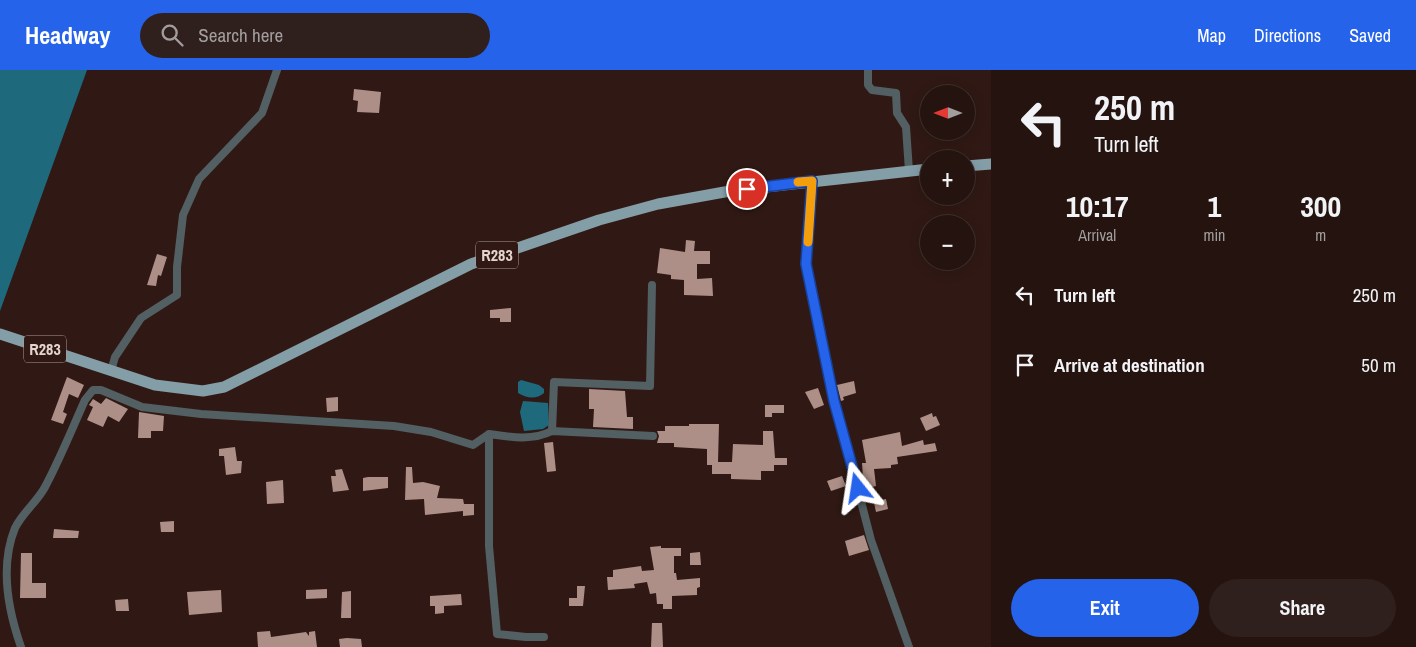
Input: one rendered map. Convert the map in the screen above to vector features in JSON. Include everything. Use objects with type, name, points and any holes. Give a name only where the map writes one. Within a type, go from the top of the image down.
[{"type":"main road","points":[[975,165],[991,164]]},
{"type":"main road","name":"R283","points":[[0,334],[155,385],[179,390],[203,391],[224,387],[471,264],[599,220],[658,204],[812,181],[920,170]]},
{"type":"street","points":[[111,371],[115,356],[141,318],[177,295],[177,267],[184,215],[199,179],[262,113],[277,70]]},
{"type":"street","points":[[868,70],[868,85],[872,90],[891,92],[897,96],[897,113],[906,127],[910,171]]},
{"type":"street","points":[[812,181],[806,264],[834,401],[871,540],[909,647]]},
{"type":"street","points":[[552,431],[554,382],[650,386],[652,285]]},
{"type":"street","points":[[21,647],[11,621],[5,584],[7,555],[14,529],[25,511],[44,489],[85,400],[93,390],[101,390],[142,407],[201,414],[394,426],[432,432],[473,445],[489,434],[507,438],[544,435],[552,431],[653,436]]},
{"type":"street","points":[[489,434],[489,546],[497,634],[526,638],[544,637]]},
{"type":"water","points":[[0,70],[87,70],[0,311]]},
{"type":"water","points":[[521,380],[539,385],[544,389],[544,393],[538,397],[531,398],[518,393],[518,382]]},
{"type":"water","points":[[523,401],[548,403],[549,425],[543,429],[524,431],[520,412]]},
{"type":"building","points":[[354,89],[381,92],[379,113],[357,112],[358,101],[353,100]]},
{"type":"building","points":[[686,240],[695,241],[694,251],[710,251],[710,264],[697,264],[697,279],[712,278],[713,296],[684,295],[684,280],[671,279],[671,275],[657,273],[660,248],[685,252]]},
{"type":"building","points":[[157,254],[167,257],[161,276],[158,275],[156,286],[147,285]]},
{"type":"building","points":[[511,308],[511,322],[500,322],[500,318],[490,318],[490,310]]},
{"type":"building","points":[[67,377],[84,385],[78,398],[69,394],[63,412],[67,414],[63,424],[51,420]]},
{"type":"building","points":[[854,381],[856,393],[843,397],[844,400],[841,401],[837,385]]},
{"type":"building","points":[[818,388],[824,405],[814,409],[805,392]]},
{"type":"building","points":[[589,389],[625,391],[627,417],[633,417],[633,429],[593,427],[594,409],[589,409]]},
{"type":"building","points":[[338,397],[338,411],[327,412],[326,398]]},
{"type":"building","points":[[106,398],[128,409],[119,422],[108,416],[103,427],[87,420],[93,407],[89,405],[93,399],[101,404]]},
{"type":"building","points":[[765,405],[784,405],[784,413],[772,413],[772,417],[765,417]]},
{"type":"building","points":[[139,412],[164,416],[163,431],[151,431],[151,438],[138,438]]},
{"type":"building","points":[[932,413],[933,417],[936,416],[940,425],[926,431],[920,418]]},
{"type":"building","points":[[689,424],[719,424],[718,462],[732,462],[733,444],[763,445],[763,431],[773,431],[775,458],[787,458],[787,465],[774,465],[774,471],[761,471],[761,480],[731,479],[731,474],[712,474],[712,465],[707,465],[707,449],[674,447],[674,443],[657,443],[659,436],[657,431],[665,431],[665,426],[689,426]]},
{"type":"building","points":[[900,432],[902,446],[923,440],[924,445],[935,443],[937,451],[897,457],[898,464],[891,465],[891,468],[874,469],[876,486],[864,489],[861,478],[863,478],[862,463],[866,463],[862,440]]},
{"type":"building","points":[[553,442],[556,471],[547,472],[544,443]]},
{"type":"building","points":[[235,447],[237,461],[242,461],[241,473],[226,475],[224,456],[219,456],[219,449]]},
{"type":"building","points":[[406,467],[412,467],[413,483],[423,482],[440,486],[437,498],[463,499],[464,504],[474,504],[474,515],[463,516],[463,511],[425,515],[424,499],[405,500]]},
{"type":"building","points":[[342,469],[349,490],[333,492],[331,476],[336,476],[335,470]]},
{"type":"building","points":[[842,476],[846,486],[831,491],[827,481]]},
{"type":"building","points":[[388,477],[388,488],[363,491],[363,478]]},
{"type":"building","points":[[283,480],[284,503],[267,504],[266,482]]},
{"type":"building","points":[[879,496],[880,500],[886,499],[888,509],[876,512],[873,498]]},
{"type":"building","points":[[174,521],[174,532],[161,532],[160,522]]},
{"type":"building","points":[[54,529],[79,531],[78,538],[53,538]]},
{"type":"building","points":[[864,535],[869,550],[849,556],[845,541]]},
{"type":"building","points":[[661,546],[661,548],[681,548],[681,556],[674,556],[674,573],[676,573],[677,580],[700,578],[700,587],[697,588],[697,595],[672,596],[672,609],[663,609],[663,604],[657,604],[656,593],[650,594],[647,582],[634,584],[635,588],[608,590],[607,577],[613,577],[613,570],[641,566],[642,571],[654,570],[650,547]]},
{"type":"building","points":[[700,552],[701,565],[690,565],[690,553]]},
{"type":"building","points":[[21,553],[32,553],[32,583],[46,583],[46,598],[20,598]]},
{"type":"building","points":[[577,586],[585,586],[583,606],[569,606],[569,598],[577,598]]},
{"type":"building","points":[[327,589],[327,598],[306,599],[306,590]]},
{"type":"building","points":[[221,590],[222,612],[189,615],[187,592]]},
{"type":"building","points":[[351,591],[351,618],[341,618],[342,592]]},
{"type":"building","points":[[461,594],[462,605],[444,606],[444,613],[435,614],[435,606],[430,606],[430,596]]},
{"type":"building","points":[[128,599],[129,611],[116,611],[115,600]]},
{"type":"building","points":[[652,623],[662,623],[663,647],[651,647]]},
{"type":"building","points":[[270,631],[271,637],[306,632],[309,636],[309,632],[315,631],[317,647],[258,647],[257,632]]},
{"type":"building","points":[[339,639],[361,639],[362,647],[340,647]]},
{"type":"slow traffic","points":[[798,182],[812,181],[808,242]]},
{"type":"route","points":[[747,189],[812,181],[806,264],[834,401],[858,488]]}]
